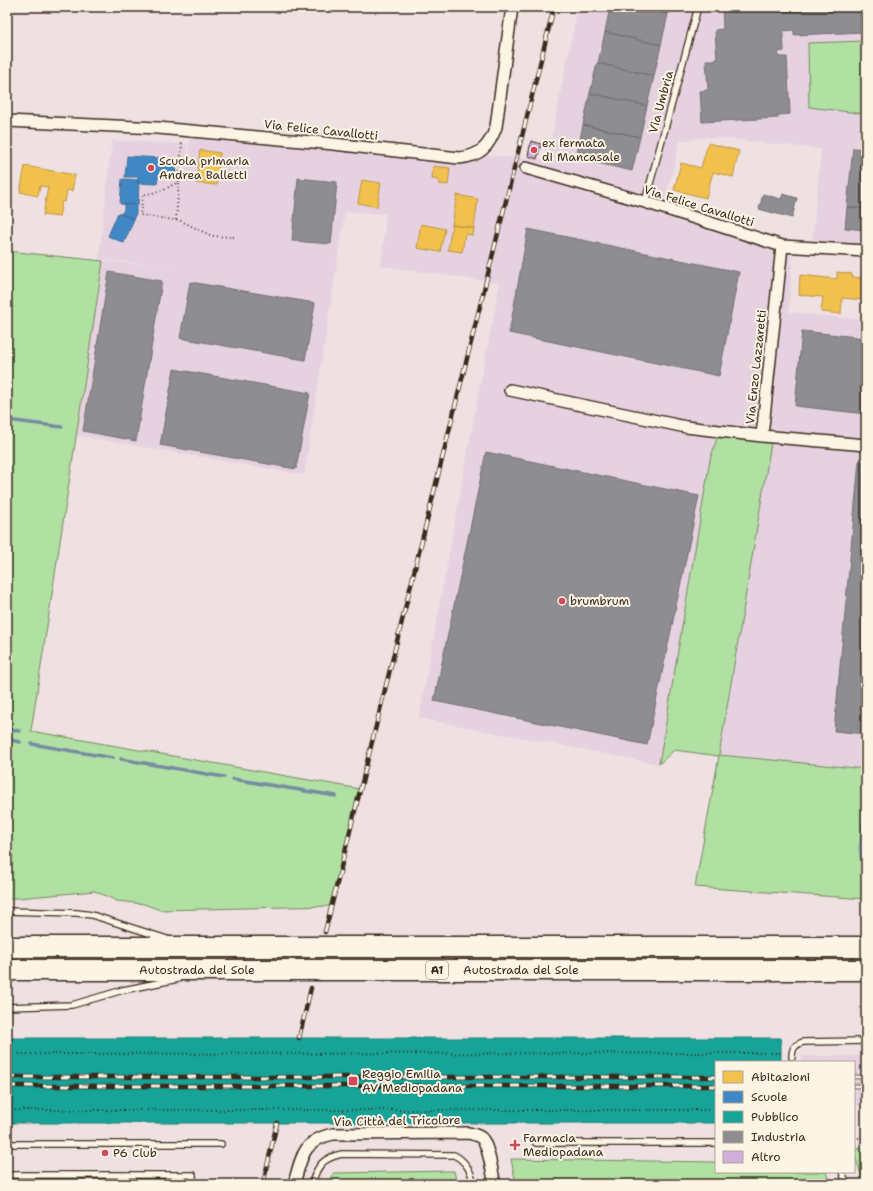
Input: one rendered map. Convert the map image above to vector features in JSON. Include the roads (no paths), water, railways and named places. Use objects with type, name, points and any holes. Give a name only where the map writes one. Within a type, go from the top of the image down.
[{"type":"highway","name":"Autostrada del Sole","points":[[7,947],[866,946]]},
{"type":"highway","name":"Autostrada del Sole","points":[[7,970],[866,970]]},
{"type":"street","name":"Via Felice Cavallotti","points":[[7,121],[183,130],[324,143],[459,158],[475,155],[487,146],[496,127],[512,7]]},
{"type":"street","name":"Via Felice Cavallotti","points":[[526,168],[645,202],[782,246],[866,251]]},
{"type":"street","name":"Via Enzo Lazzaretti","points":[[782,246],[762,436],[866,445]]},
{"type":"street","points":[[510,390],[686,427],[762,436]]},
{"type":"street","name":"Via Città del Tricolore","points":[[294,1184],[300,1158],[306,1148],[321,1136],[333,1134],[469,1134],[478,1135],[483,1139],[495,1184]]},
{"type":"lane","name":"Via Umbria","points":[[645,202],[698,7]]},
{"type":"lane","points":[[7,911],[71,912],[92,915],[191,946]]},
{"type":"lane","points":[[190,976],[220,970]]},
{"type":"lane","points":[[7,1007],[72,1005],[123,990],[183,978]]},
{"type":"lane","points":[[792,1057],[792,1049],[797,1044],[803,1042],[866,1041]]},
{"type":"lane","points":[[536,1143],[715,1143]]},
{"type":"lane","points":[[7,1144],[221,1144]]},
{"type":"lane","points":[[312,1184],[318,1166],[324,1160],[342,1154],[454,1155],[461,1158],[467,1165],[472,1174],[474,1184]]},
{"type":"lane","points":[[842,1173],[847,1184]]},
{"type":"lane","points":[[7,1176],[193,1176],[193,1184]]},
{"type":"water","points":[[866,794],[866,865],[861,860],[859,849]]},
{"type":"waterway","points":[[7,420],[62,427]]},
{"type":"waterway","points":[[7,729],[19,731]]},
{"type":"waterway","points":[[7,739],[20,742]]},
{"type":"waterway","points":[[32,744],[113,758]]},
{"type":"waterway","points":[[121,759],[224,777]]},
{"type":"waterway","points":[[233,779],[336,796]]},
{"type":"railway","points":[[325,932],[554,7]]},
{"type":"railway","points":[[299,1038],[311,988]]},
{"type":"railway","points":[[7,1077],[715,1077]]},
{"type":"railway","points":[[855,1077],[866,1077]]},
{"type":"railway","points":[[7,1086],[715,1086]]},
{"type":"railway","points":[[855,1086],[866,1086]]},
{"type":"railway","points":[[263,1184],[277,1123]]},
{"type":"place","name":"ex fermata di Mancasale","points":[[534,150]]},
{"type":"place","name":"Scuola primaria Andrea Balletti","points":[[151,168]]},
{"type":"place","name":"brumbrum","points":[[562,601]]},
{"type":"place","name":"Reggio Emilia AV Mediopadana","points":[[353,1081]]},
{"type":"place","name":"Farmacia Mediopadana","points":[[515,1145]]},
{"type":"place","name":"P6 Club","points":[[105,1153]]}]
